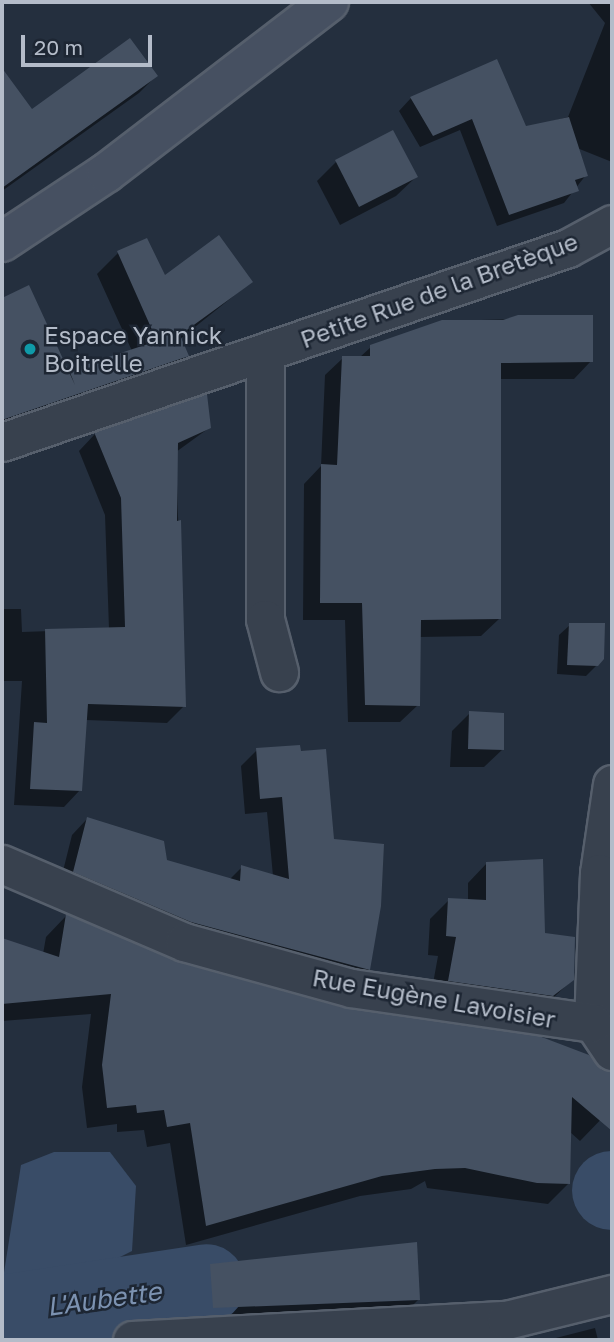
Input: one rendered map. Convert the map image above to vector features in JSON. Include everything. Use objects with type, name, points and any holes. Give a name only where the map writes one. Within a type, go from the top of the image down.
[{"type":"main road","points":[[2,242],[106,173],[329,2]]},
{"type":"street","name":"Petite Rue de la Bretèque","points":[[2,442],[568,248],[612,224]]},
{"type":"street","points":[[265,352],[265,619],[279,672]]},
{"type":"street","points":[[603,1037],[599,873],[612,784]]},
{"type":"street","name":"Rue Eugène Lavoisier","points":[[2,864],[184,942],[351,988],[603,1037]]},
{"type":"street","points":[[132,1340],[467,1331],[612,1294]]},
{"type":"water","points":[[54,1152],[110,1152],[136,1186],[132,1251],[96,1269],[2,1285],[21,1165]]},
{"type":"building","points":[[130,38],[158,76],[2,188],[2,68],[32,109]]},
{"type":"building","points":[[497,59],[526,126],[569,117],[588,176],[575,180],[579,191],[509,215],[472,119],[433,136],[410,97]]},
{"type":"building","points":[[393,130],[418,177],[359,207],[335,160]]},
{"type":"building","points":[[219,235],[253,282],[180,335],[189,356],[2,420],[2,298],[29,285],[75,385],[69,370],[157,341],[117,251],[147,238],[165,275]]},
{"type":"building","points":[[518,315],[593,315],[593,362],[501,363],[501,619],[421,620],[420,706],[365,705],[362,603],[320,603],[321,464],[337,465],[342,356],[370,356],[370,345],[442,320],[503,320]]},
{"type":"building","points":[[207,394],[211,428],[178,443],[177,521],[181,520],[186,707],[88,704],[82,791],[30,789],[34,722],[47,723],[45,629],[125,627],[121,498],[94,432]]},
{"type":"building","points":[[569,623],[605,623],[604,659],[598,666],[567,665]]},
{"type":"building","points":[[469,711],[504,713],[504,750],[468,749]]},
{"type":"building","points":[[300,745],[301,751],[326,749],[334,839],[384,844],[381,906],[370,970],[191,922],[73,872],[87,817],[164,841],[167,860],[240,881],[241,865],[289,879],[282,797],[260,799],[256,748]]},
{"type":"building","points":[[543,859],[545,933],[575,937],[574,980],[553,996],[448,981],[456,937],[446,936],[448,898],[486,900],[486,862]]},
{"type":"building","points":[[66,914],[178,962],[345,1008],[539,1036],[589,1055],[602,1070],[612,1072],[612,1131],[572,1097],[570,1184],[537,1183],[465,1168],[435,1169],[382,1176],[206,1226],[190,1123],[167,1127],[164,1110],[137,1113],[136,1105],[107,1108],[102,1065],[111,994],[2,1004],[2,938],[59,957]]},
{"type":"building","points":[[417,1242],[420,1300],[213,1308],[210,1264]]},
{"type":"waterway","name":"L'Aubette","points":[[2,1314],[206,1283]]},
{"type":"place","name":"Espace Yannick Boitrelle","points":[[30,349]]}]
